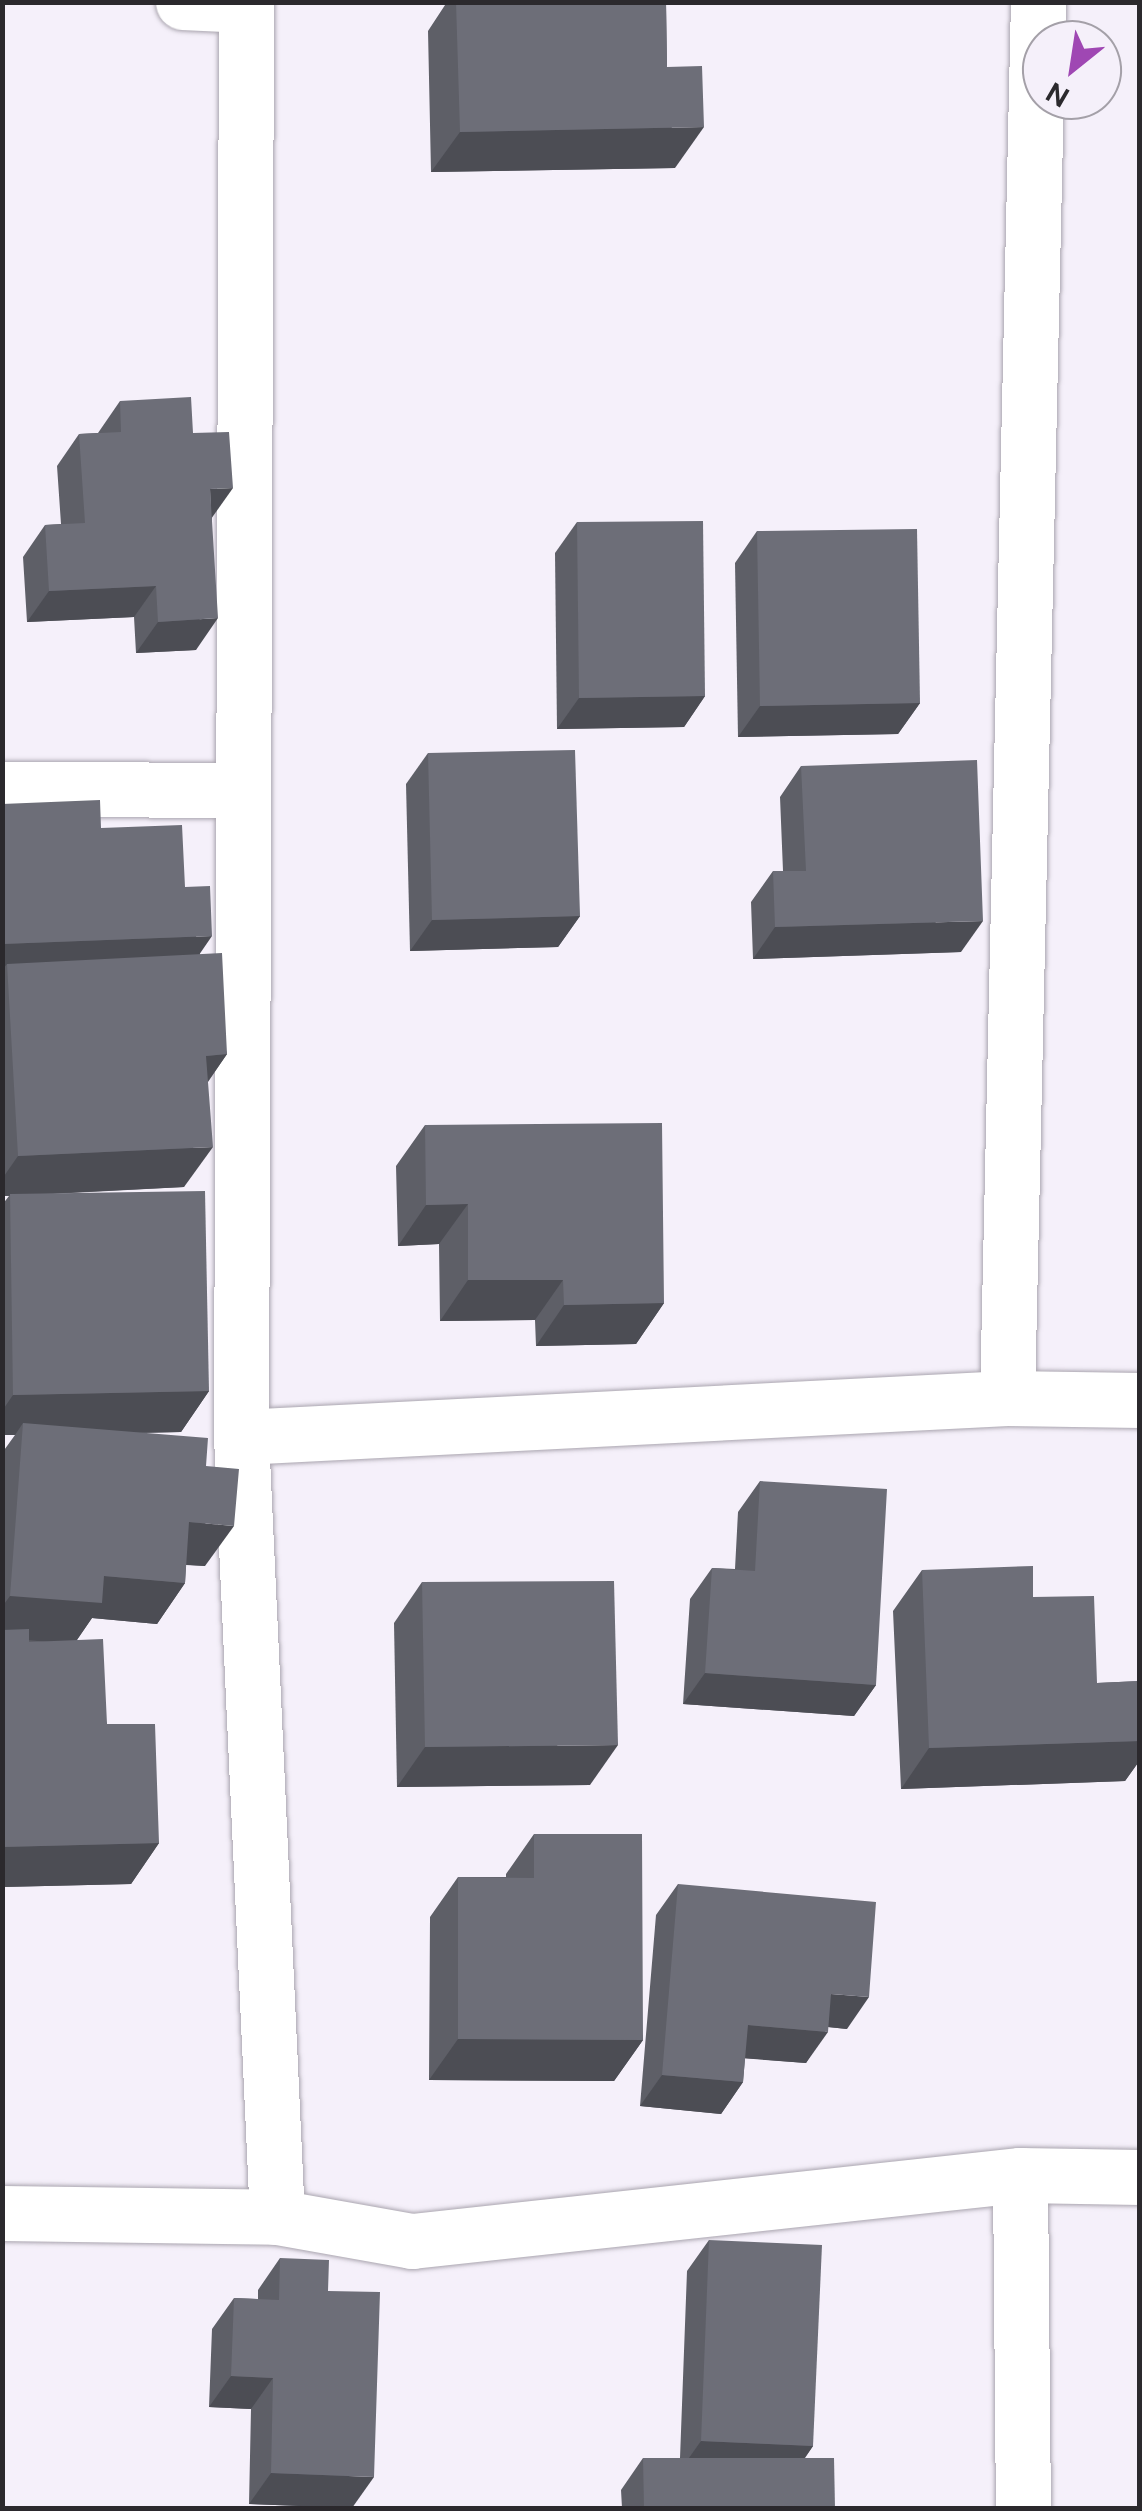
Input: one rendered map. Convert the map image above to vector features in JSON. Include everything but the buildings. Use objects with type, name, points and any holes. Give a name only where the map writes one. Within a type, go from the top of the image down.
[{"type":"street","points":[[184,2],[246,4],[237,790],[242,1437],[277,2217]]},
{"type":"street","points":[[1007,1398],[1038,2]]},
{"type":"street","points":[[2,789],[237,790]]},
{"type":"street","points":[[242,1437],[1007,1398],[1140,1400]]},
{"type":"street","points":[[1020,2176],[1023,2508]]},
{"type":"street","points":[[2,2213],[277,2217],[412,2241],[1020,2176],[1140,2177]]}]
